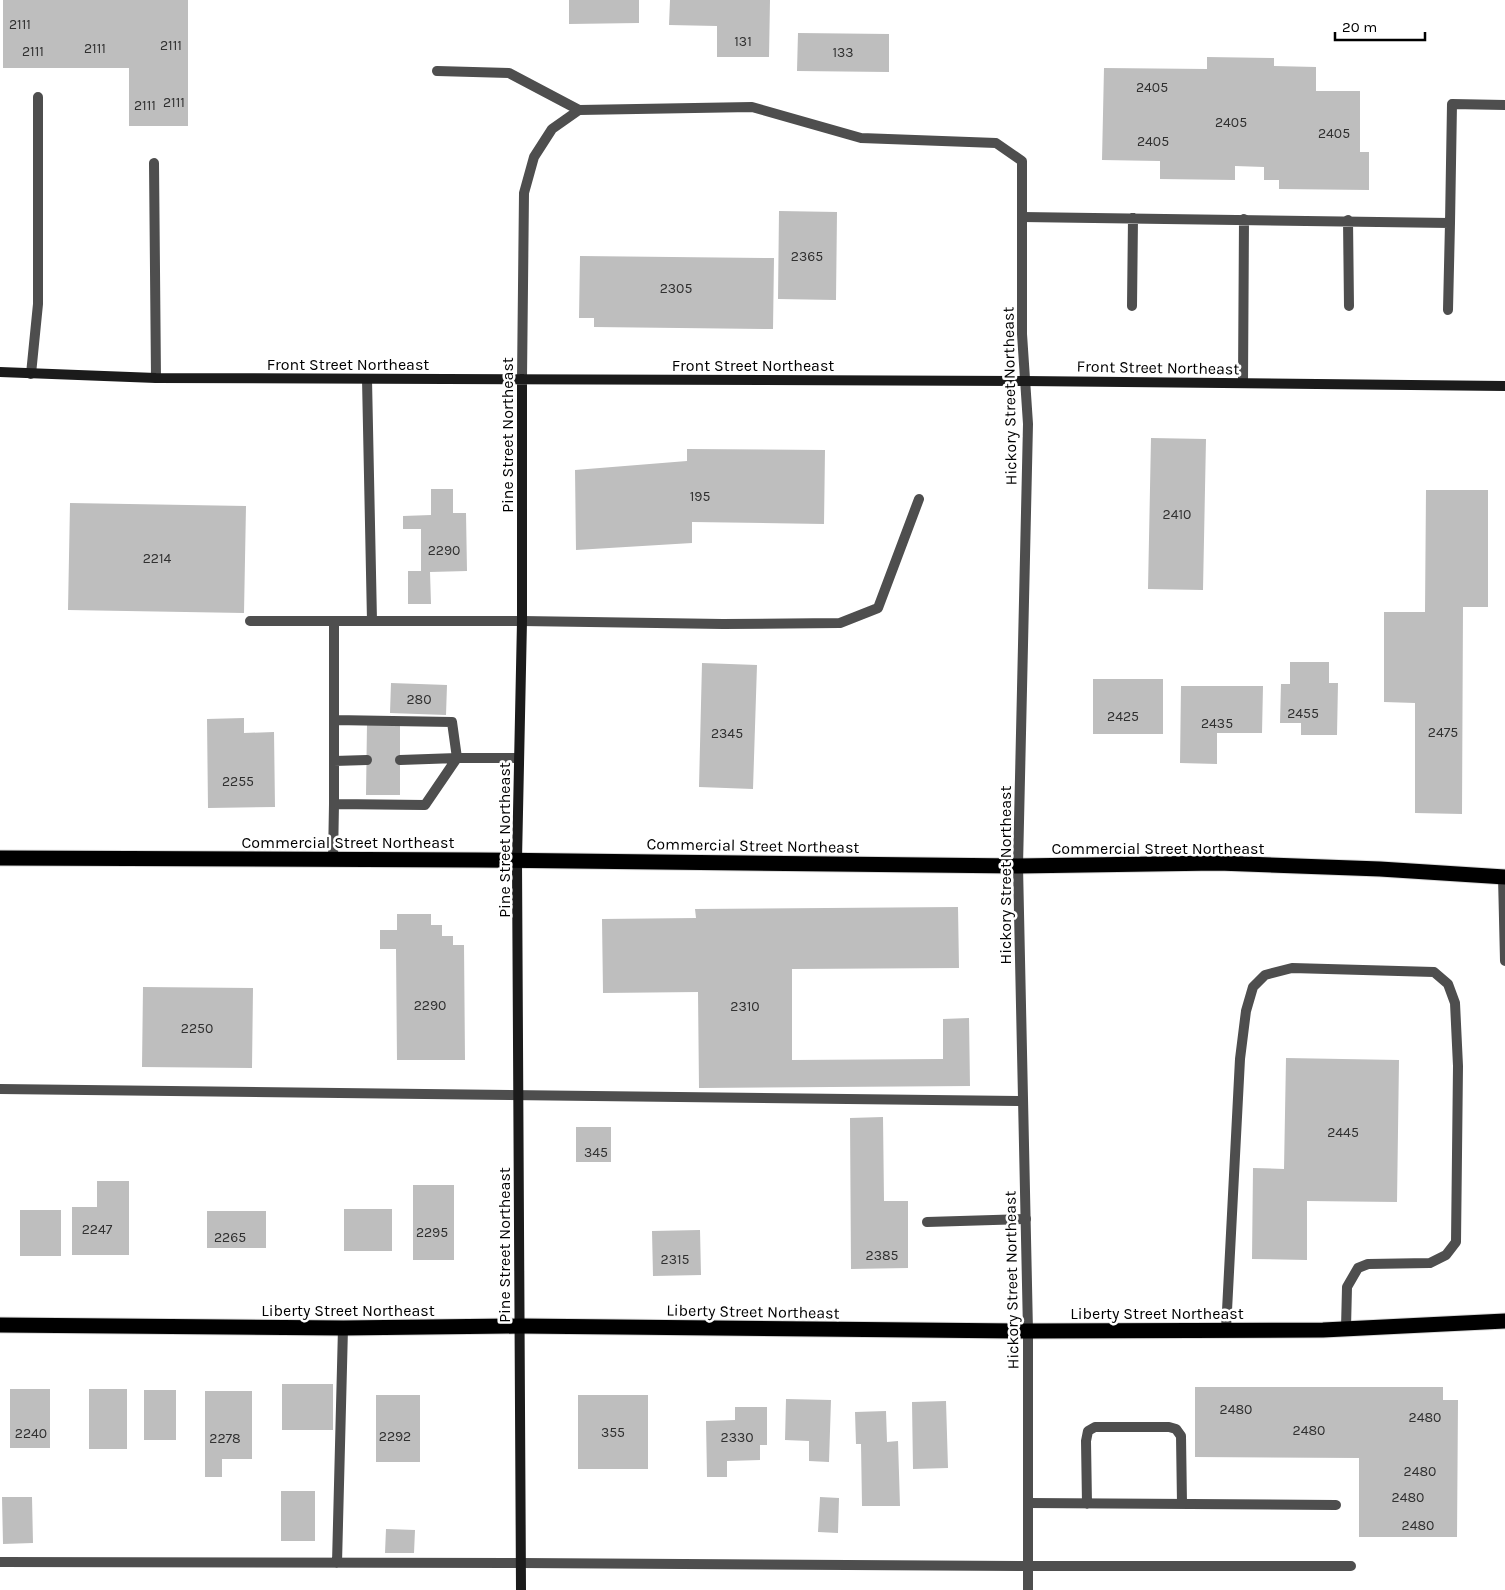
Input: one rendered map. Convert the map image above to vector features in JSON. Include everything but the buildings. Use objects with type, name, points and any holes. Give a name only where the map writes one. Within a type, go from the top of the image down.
[{"type":"highway","name":"Commercial Street Northeast","points":[[0,858],[517,860],[1018,866],[1218,863],[1504,877]]},
{"type":"highway","name":"Liberty Street Northeast","points":[[0,1325],[343,1328],[520,1326],[1028,1331],[1346,1328],[1505,1321]]},
{"type":"street","points":[[438,71],[509,73],[579,110]]},
{"type":"street","points":[[31,374],[38,304],[38,98]]},
{"type":"street","points":[[1448,310],[1452,104],[1505,105]]},
{"type":"street","name":"Hickory Street Northeast","points":[[579,110],[752,107],[861,138],[996,143],[1022,160],[1022,334],[1028,424],[1018,866],[1028,1331],[1028,1590]]},
{"type":"street","name":"Pine Street Northeast","points":[[522,1590],[517,860],[522,621],[524,193],[534,157],[552,129],[579,110]]},
{"type":"street","points":[[154,163],[156,378]]},
{"type":"street","points":[[1022,217],[1348,220],[1450,223]]},
{"type":"street","points":[[1132,306],[1133,218]]},
{"type":"street","points":[[1243,383],[1244,219]]},
{"type":"street","points":[[1348,220],[1349,306]]},
{"type":"street","name":"Front Street Northeast","points":[[0,372],[156,378],[1025,381],[1505,386]]},
{"type":"street","points":[[367,379],[372,621]]},
{"type":"street","points":[[250,621],[840,623],[878,608],[919,499]]},
{"type":"street","points":[[333,860],[334,621]]},
{"type":"street","points":[[334,720],[452,722],[456,758],[425,805],[334,804]]},
{"type":"street","points":[[400,760],[519,758]]},
{"type":"street","points":[[334,761],[367,760]]},
{"type":"street","points":[[1504,877],[1505,961]]},
{"type":"street","points":[[1226,1330],[1240,1059],[1246,1011],[1253,987],[1265,975],[1292,968],[1434,972],[1448,984],[1455,1012],[1458,1066],[1456,1242],[1446,1255],[1430,1263],[1368,1264],[1358,1268],[1347,1287],[1346,1328]]},
{"type":"street","points":[[0,1089],[1023,1101]]},
{"type":"street","points":[[927,1222],[1026,1219]]},
{"type":"street","points":[[337,1563],[343,1328]]},
{"type":"street","points":[[1087,1504],[1086,1441],[1088,1431],[1095,1427],[1169,1427],[1176,1429],[1181,1436],[1182,1504]]},
{"type":"street","points":[[1028,1504],[1336,1504]]},
{"type":"street","points":[[0,1562],[1351,1566]]}]
